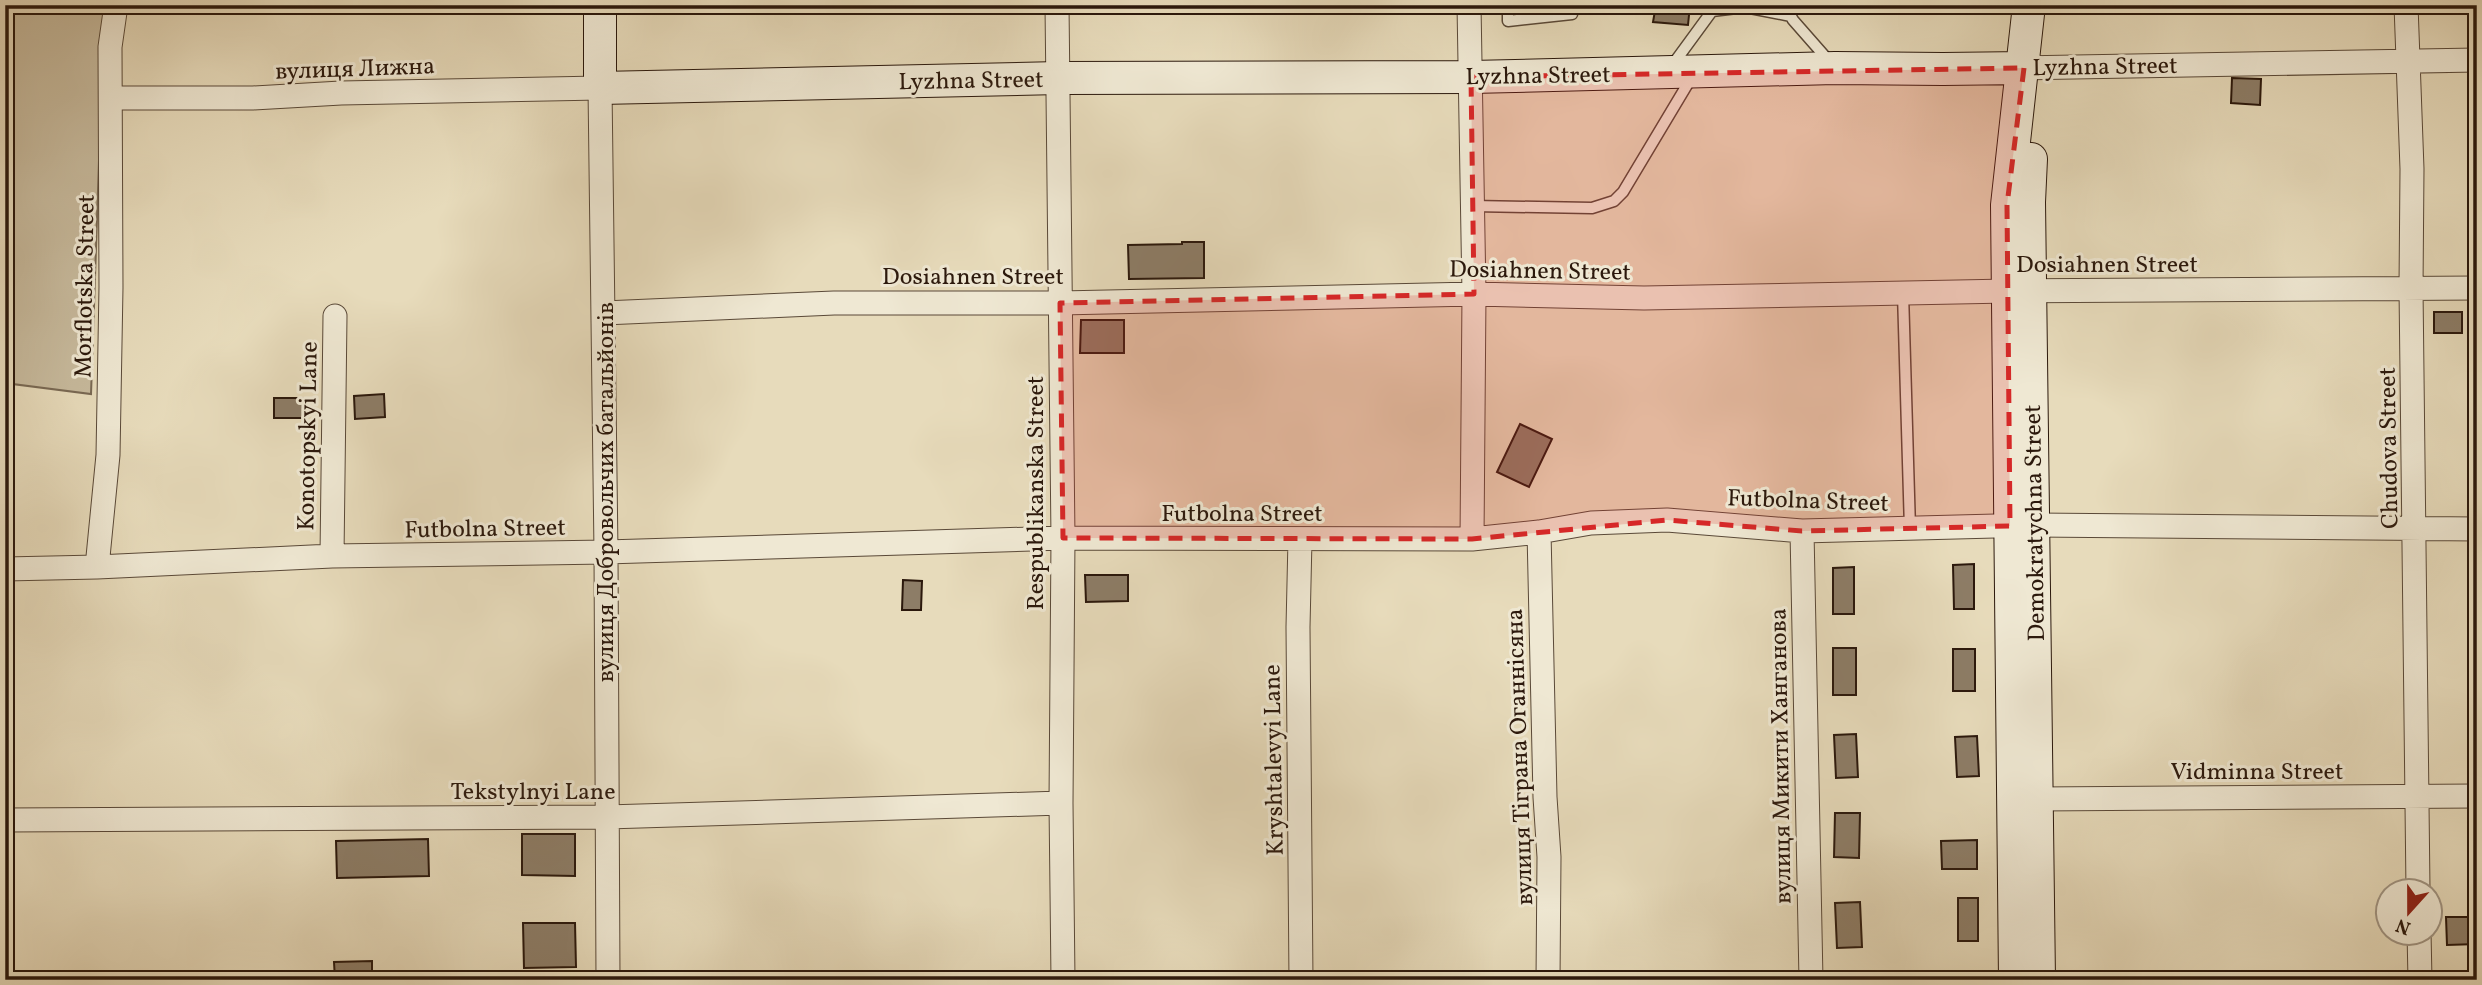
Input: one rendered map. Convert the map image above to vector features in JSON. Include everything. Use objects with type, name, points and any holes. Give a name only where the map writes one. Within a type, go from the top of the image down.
[{"type":"street","name":"Morflotska Street","points":[[97,568],[108,455],[112,98],[110,47],[116,5]]},
{"type":"street","name":"вулиця Добровольчих батальйонів","points":[[600,5],[608,980]]},
{"type":"street","name":"Respublikanska Street","points":[[1057,5],[1063,538],[1063,980]]},
{"type":"street","points":[[1469,5],[1474,295],[1472,538]]},
{"type":"street","name":"Demokratychna Street","points":[[2015,980],[2022,526],[2019,291],[2007,205],[2029,5]]},
{"type":"street","name":"Chudova Street","points":[[2406,5],[2412,169],[2418,876]]},
{"type":"street","name":"Lyzhna Street","points":[[600,88],[1059,78],[1471,77],[1835,68],[2477,61]]},
{"type":"street","name":"вулиця Лижна","points":[[112,98],[253,98],[341,93],[600,88]]},
{"type":"street","name":"Dosiahnen Street","points":[[604,313],[834,303],[1060,303],[1474,295],[1644,298],[2019,291],[2477,288]]},
{"type":"street","name":"Konotopskyi Lane","points":[[331,556],[335,316]]},
{"type":"street","name":"Futbolna Street","points":[[5,569],[97,568],[331,556],[606,552],[1063,538],[1472,538],[1539,532],[1591,523],[1667,520],[1802,531],[2022,526],[2477,528]]},
{"type":"street","name":"Demokratychna Street","points":[[2022,526],[2037,799],[2039,980]]},
{"type":"street","name":"вулиця Микити Ханганова","points":[[1802,531],[1811,980]]},
{"type":"street","name":"вулиця Тіграна Оганнісяна","points":[[1539,532],[1545,797],[1549,857],[1548,980]]},
{"type":"street","name":"Kryshtalevyi Lane","points":[[1300,540],[1298,626],[1301,980]]},
{"type":"street","name":"Vidminna Street","points":[[2037,799],[2477,796]]},
{"type":"street","name":"Tekstylnyi Lane","points":[[5,820],[607,817],[1061,803]]},
{"type":"street","points":[[2419,946],[2420,980]]},
{"type":"lane","points":[[1508,5],[1508,22],[1572,14],[1572,5]]},
{"type":"lane","points":[[1473,206],[1592,208],[1614,201],[1623,192],[1712,11],[1745,7],[1791,11],[1835,68]]},
{"type":"lane","points":[[1903,293],[1910,528]]},
{"type":"highlighted area","points":[[2024,68],[2007,205],[2010,526],[1802,531],[1667,520],[1472,539],[1063,538],[1060,303],[1474,294],[1471,77]]},
{"type":"shaded area","points":[[5,5],[107,5],[91,394],[5,383]]},
{"type":"building","points":[[1656,5],[1690,5],[1688,25],[1653,22]]},
{"type":"building","points":[[2232,78],[2261,79],[2260,105],[2231,103]]},
{"type":"building","points":[[1204,242],[1204,278],[1129,279],[1128,245]]},
{"type":"building","points":[[2434,312],[2462,312],[2462,333],[2434,333]]},
{"type":"building","points":[[1081,320],[1124,320],[1124,353],[1080,353]]},
{"type":"building","points":[[384,394],[385,417],[355,419],[354,396]]},
{"type":"building","points":[[274,398],[308,398],[307,418],[274,418]]},
{"type":"building","points":[[1520,424],[1552,439],[1529,487],[1497,472]]},
{"type":"building","points":[[1974,564],[1974,609],[1954,609],[1953,565]]},
{"type":"building","points":[[1854,567],[1854,614],[1833,614],[1833,568]]},
{"type":"building","points":[[1085,575],[1128,575],[1128,601],[1086,602]]},
{"type":"building","points":[[903,580],[922,581],[921,610],[902,610]]},
{"type":"building","points":[[1833,648],[1856,648],[1856,695],[1833,695]]},
{"type":"building","points":[[1953,649],[1975,649],[1975,691],[1953,691]]},
{"type":"building","points":[[1856,734],[1858,777],[1836,778],[1834,735]]},
{"type":"building","points":[[1977,736],[1979,776],[1957,777],[1955,737]]},
{"type":"building","points":[[1835,813],[1860,813],[1859,858],[1834,857]]},
{"type":"building","points":[[522,834],[575,834],[575,876],[522,875]]},
{"type":"building","points":[[428,839],[429,876],[337,878],[336,841]]},
{"type":"building","points":[[1977,840],[1977,869],[1942,869],[1941,841]]},
{"type":"building","points":[[1958,898],[1978,898],[1978,941],[1958,941]]},
{"type":"building","points":[[1860,902],[1862,947],[1837,948],[1835,903]]},
{"type":"building","points":[[2446,917],[2477,917],[2477,944],[2447,945]]},
{"type":"building","points":[[523,923],[575,923],[576,967],[524,968]]},
{"type":"building","points":[[372,961],[372,980],[335,980],[334,962]]}]
